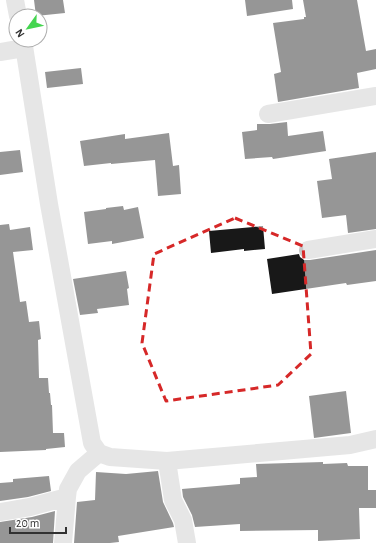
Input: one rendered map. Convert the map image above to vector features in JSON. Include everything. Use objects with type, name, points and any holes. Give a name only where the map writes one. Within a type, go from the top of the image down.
[{"type":"street","points":[[0,52],[12,48]]},
{"type":"street","points":[[25,48],[49,204],[82,389],[92,443],[99,453],[110,457],[167,461],[350,445],[376,439]]},
{"type":"street","points":[[268,114],[376,96]]},
{"type":"street","points":[[308,250],[376,239]]},
{"type":"street","points":[[63,543],[68,489],[78,471],[99,453]]},
{"type":"street","points":[[167,461],[173,500],[183,520],[187,543]]},
{"type":"street","points":[[0,512],[30,507],[67,497]]},
{"type":"highlighted area","points":[[235,218],[303,246],[311,354],[278,385],[166,401],[142,343],[154,254]]},
{"type":"building","points":[[34,0],[63,0],[65,13],[48,15],[48,8],[35,8]]},
{"type":"building","points":[[245,0],[292,0],[293,9],[247,16]]},
{"type":"building","points":[[303,0],[357,0],[366,51],[376,49],[376,69],[357,73],[359,88],[278,102],[274,74],[281,72],[273,23],[304,19],[304,17],[306,17]]},
{"type":"building","points":[[81,68],[83,84],[47,88],[45,72]]},
{"type":"building","points":[[287,122],[288,136],[323,131],[326,151],[273,159],[272,157],[245,159],[242,132],[257,130],[257,124]]},
{"type":"building","points":[[169,133],[173,166],[179,165],[181,194],[158,196],[155,160],[84,166],[80,141],[125,134],[125,139]]},
{"type":"building","points":[[20,150],[23,172],[0,175],[0,152]]},
{"type":"building","points":[[376,152],[376,229],[348,233],[346,215],[322,218],[317,181],[332,179],[329,159]]},
{"type":"building","points":[[123,206],[124,210],[138,207],[144,238],[112,244],[112,241],[88,244],[84,212]]},
{"type":"building","points":[[9,224],[10,230],[30,227],[33,250],[13,252],[20,302],[26,301],[29,322],[39,321],[41,339],[38,340],[39,378],[48,378],[49,393],[52,405],[53,433],[64,433],[65,447],[46,450],[0,452],[0,225]]},
{"type":"building","points":[[263,226],[265,249],[244,251],[244,249],[211,253],[209,231]]},
{"type":"building","points":[[376,250],[376,281],[347,285],[346,283],[272,294],[267,259],[299,254],[304,260],[310,260]]},
{"type":"building","points":[[126,271],[129,288],[127,289],[129,305],[97,309],[98,313],[80,315],[73,279]]},
{"type":"building","points":[[346,391],[351,433],[314,438],[309,396]]},
{"type":"building","points":[[323,462],[323,464],[347,463],[348,466],[368,466],[368,490],[376,490],[376,508],[359,508],[360,539],[318,541],[318,530],[240,531],[240,524],[195,527],[192,515],[183,497],[182,489],[240,484],[240,478],[257,477],[256,464]]},
{"type":"building","points":[[158,471],[163,502],[174,527],[118,536],[119,542],[74,543],[77,502],[95,500],[96,472],[126,474]]},
{"type":"building","points":[[49,476],[51,491],[28,497],[0,501],[0,483],[13,482],[13,479]]},
{"type":"building","points":[[55,511],[53,543],[0,543],[0,522],[32,517]]}]
